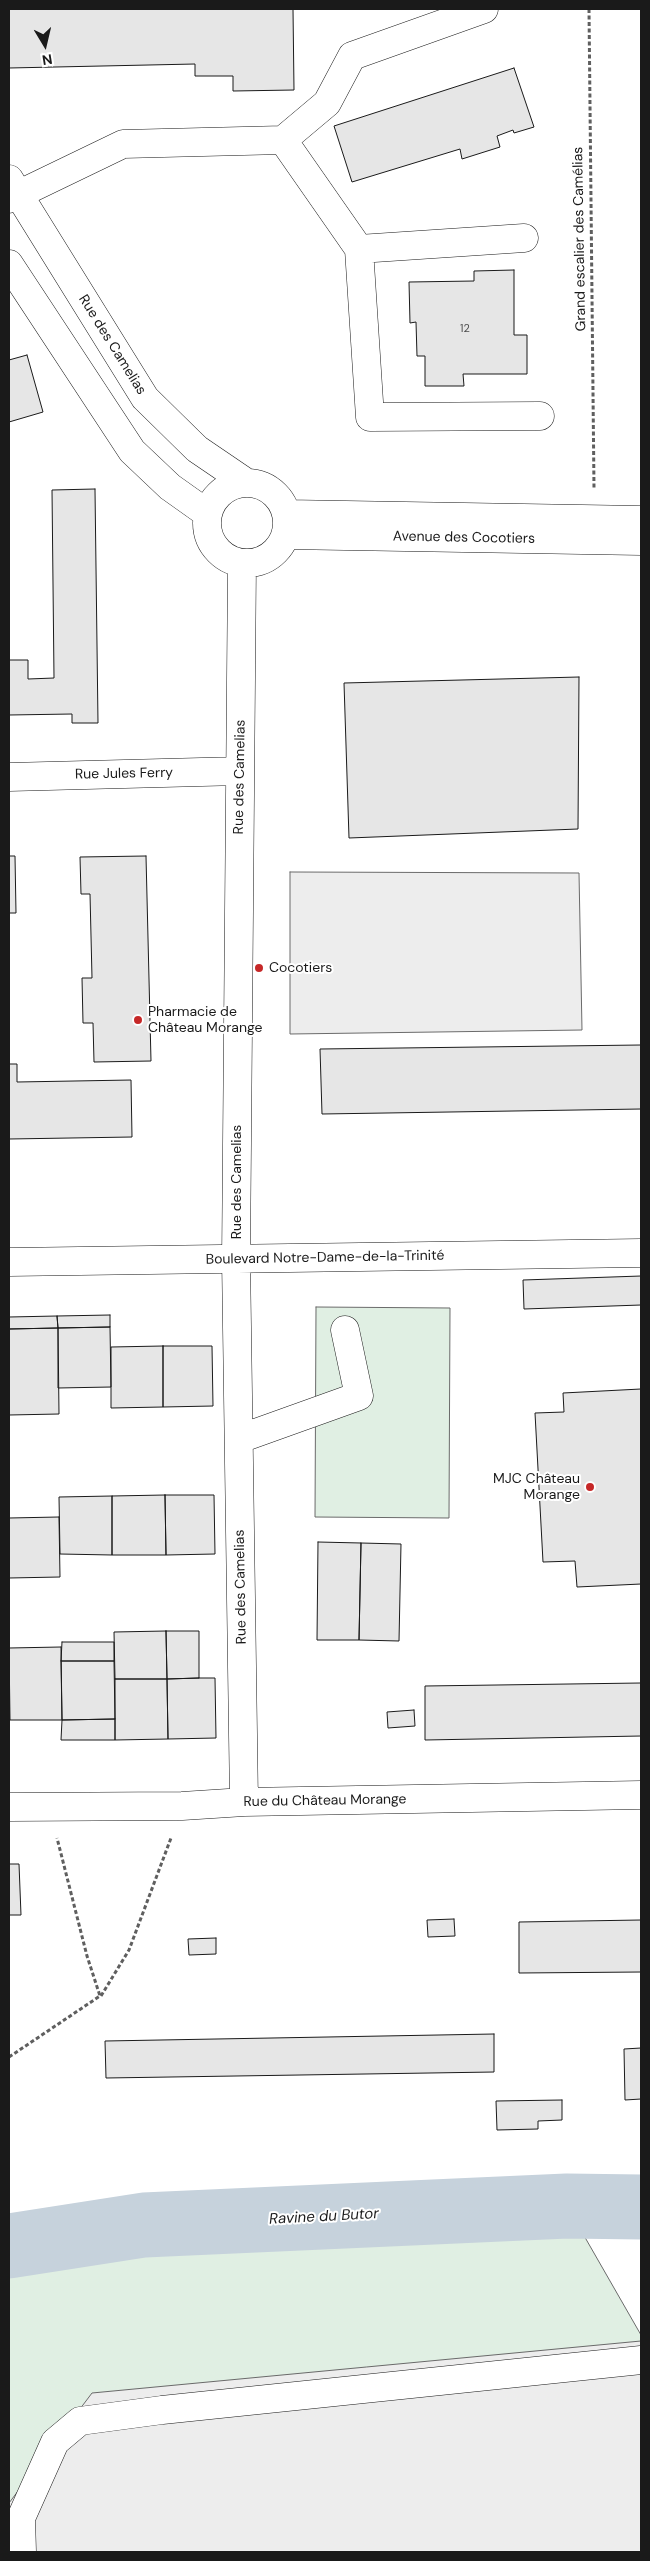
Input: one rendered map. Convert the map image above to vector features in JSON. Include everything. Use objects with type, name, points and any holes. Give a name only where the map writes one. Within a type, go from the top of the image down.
[{"type":"street","points":[[12,190],[85,164],[123,144],[283,140],[327,103],[352,56],[484,9]]},
{"type":"street","points":[[283,140],[360,249],[370,417],[540,416]]},
{"type":"street","name":"Rue des Camelias","points":[[12,190],[145,398],[197,449],[247,483]]},
{"type":"street","points":[[360,249],[524,238]]},
{"type":"street","points":[[9,264],[132,451],[170,487],[208,514]]},
{"type":"street","points":[[247,483],[261,485],[273,492],[282,502],[287,524],[274,553],[254,563],[242,563],[230,559],[219,551],[211,540],[207,527],[208,514],[213,502],[222,491],[234,485],[247,483]]},
{"type":"street","name":"Avenue des Cocotiers","points":[[287,524],[641,520]]},
{"type":"street","name":"Avenue des Cocotiers","points":[[287,524],[641,541]]},
{"type":"street","name":"Rue des Camelias","points":[[242,563],[236,1259],[244,1802]]},
{"type":"street","name":"Rue Jules Ferry","points":[[9,776],[240,771]]},
{"type":"street","name":"Boulevard Notre-Dame-de-la-Trinité","points":[[9,1262],[641,1253]]},
{"type":"street","points":[[239,1439],[359,1396],[346,1330]]},
{"type":"street","name":"Rue du Château Morange","points":[[9,1807],[182,1806],[244,1802],[641,1795]]},
{"type":"street","points":[[22,2552],[21,2518],[55,2442],[80,2421],[172,2409],[641,2360]]},
{"type":"path","name":"Grand escalier des Camélias","points":[[589,9],[593,470]]},
{"type":"path","points":[[9,2057],[100,1996],[129,1950],[182,1806]]},
{"type":"path","points":[[49,1807],[87,1956],[100,1996]]},
{"type":"green space","points":[[316,1307],[450,1308],[449,1518],[315,1517]]},
{"type":"green space","points":[[567,2206],[641,2335],[641,2552],[9,2552],[9,2246],[144,2225]]},
{"type":"shaded area","points":[[290,872],[579,873],[582,1030],[290,1034]]},
{"type":"shaded area","points":[[641,2341],[641,2552],[9,2552],[9,2503],[92,2393]]},
{"type":"building","points":[[9,9],[293,9],[294,90],[233,91],[233,76],[195,76],[195,64],[9,68]]},
{"type":"building","points":[[514,68],[534,127],[514,133],[513,130],[497,136],[500,147],[462,159],[460,149],[352,182],[334,126]]},
{"type":"building","points":[[514,270],[514,335],[527,335],[527,374],[463,374],[464,386],[425,386],[425,356],[417,356],[416,322],[410,323],[409,282],[474,281],[474,271]]},
{"type":"building","points":[[27,355],[43,412],[9,422],[9,360]]},
{"type":"building","points":[[95,489],[98,723],[72,723],[72,714],[9,715],[9,660],[28,660],[28,679],[54,678],[52,490]]},
{"type":"building","points":[[579,677],[578,829],[349,838],[344,683]]},
{"type":"building","points":[[9,856],[15,856],[16,913],[9,913]]},
{"type":"building","points":[[146,856],[151,1061],[94,1062],[93,1023],[83,1023],[82,978],[92,978],[90,894],[81,894],[80,857]]},
{"type":"building","points":[[641,1045],[641,1109],[322,1114],[320,1049]]},
{"type":"building","points":[[9,1064],[17,1064],[17,1082],[131,1080],[132,1137],[9,1139]]},
{"type":"building","points":[[641,1276],[641,1305],[524,1309],[523,1280]]},
{"type":"building","points":[[110,1315],[110,1327],[58,1328],[57,1316]]},
{"type":"building","points":[[57,1316],[58,1328],[9,1329],[9,1317]]},
{"type":"building","points":[[110,1327],[111,1387],[58,1388],[58,1328]]},
{"type":"building","points":[[58,1328],[59,1414],[9,1415],[9,1329]]},
{"type":"building","points":[[163,1346],[212,1346],[213,1406],[163,1407]]},
{"type":"building","points":[[163,1346],[163,1407],[111,1408],[111,1347]]},
{"type":"building","name":"MJC Château Morange","points":[[641,1389],[641,1584],[577,1587],[575,1561],[543,1562],[535,1413],[564,1412],[563,1393]]},
{"type":"building","points":[[165,1495],[214,1495],[215,1554],[166,1555]]},
{"type":"building","points":[[165,1495],[166,1555],[112,1555],[112,1496]]},
{"type":"building","points":[[112,1496],[112,1555],[60,1554],[59,1497]]},
{"type":"building","points":[[59,1517],[60,1577],[9,1578],[9,1518]]},
{"type":"building","points":[[318,1542],[361,1543],[359,1640],[317,1640]]},
{"type":"building","points":[[361,1543],[401,1544],[399,1641],[359,1640]]},
{"type":"building","points":[[166,1631],[199,1631],[199,1678],[167,1679]]},
{"type":"building","points":[[166,1631],[167,1679],[115,1679],[114,1632]]},
{"type":"building","points":[[62,1642],[114,1642],[114,1661],[61,1661]]},
{"type":"building","points":[[61,1647],[62,1720],[10,1720],[9,1648]]},
{"type":"building","points":[[61,1661],[114,1661],[115,1719],[62,1720]]},
{"type":"building","points":[[215,1678],[216,1738],[168,1739],[167,1679]]},
{"type":"building","points":[[115,1679],[167,1679],[168,1739],[115,1740]]},
{"type":"building","points":[[641,1683],[641,1736],[425,1740],[425,1686]]},
{"type":"building","points":[[414,1710],[415,1726],[388,1728],[387,1712]]},
{"type":"building","points":[[115,1719],[115,1740],[61,1740],[62,1720]]},
{"type":"building","points":[[9,1864],[19,1864],[21,1915],[9,1915]]},
{"type":"building","points":[[454,1919],[455,1936],[428,1937],[427,1920]]},
{"type":"building","points":[[641,1920],[641,1972],[519,1973],[519,1922]]},
{"type":"building","points":[[216,1938],[216,1954],[189,1955],[188,1939]]},
{"type":"building","points":[[494,2034],[494,2072],[106,2078],[105,2041]]},
{"type":"building","points":[[641,2048],[641,2099],[625,2100],[624,2049]]},
{"type":"building","points":[[562,2100],[562,2120],[538,2121],[538,2129],[497,2130],[496,2101]]},
{"type":"waterway","name":"Ravine du Butor","points":[[9,2246],[144,2225],[567,2206],[641,2207]]},
{"type":"place","name":"Cocotiers","points":[[259,968]]},
{"type":"place","name":"Pharmacie de Château Morange","points":[[138,1020]]},
{"type":"place","name":"MJC Château Morange","points":[[590,1487]]}]
